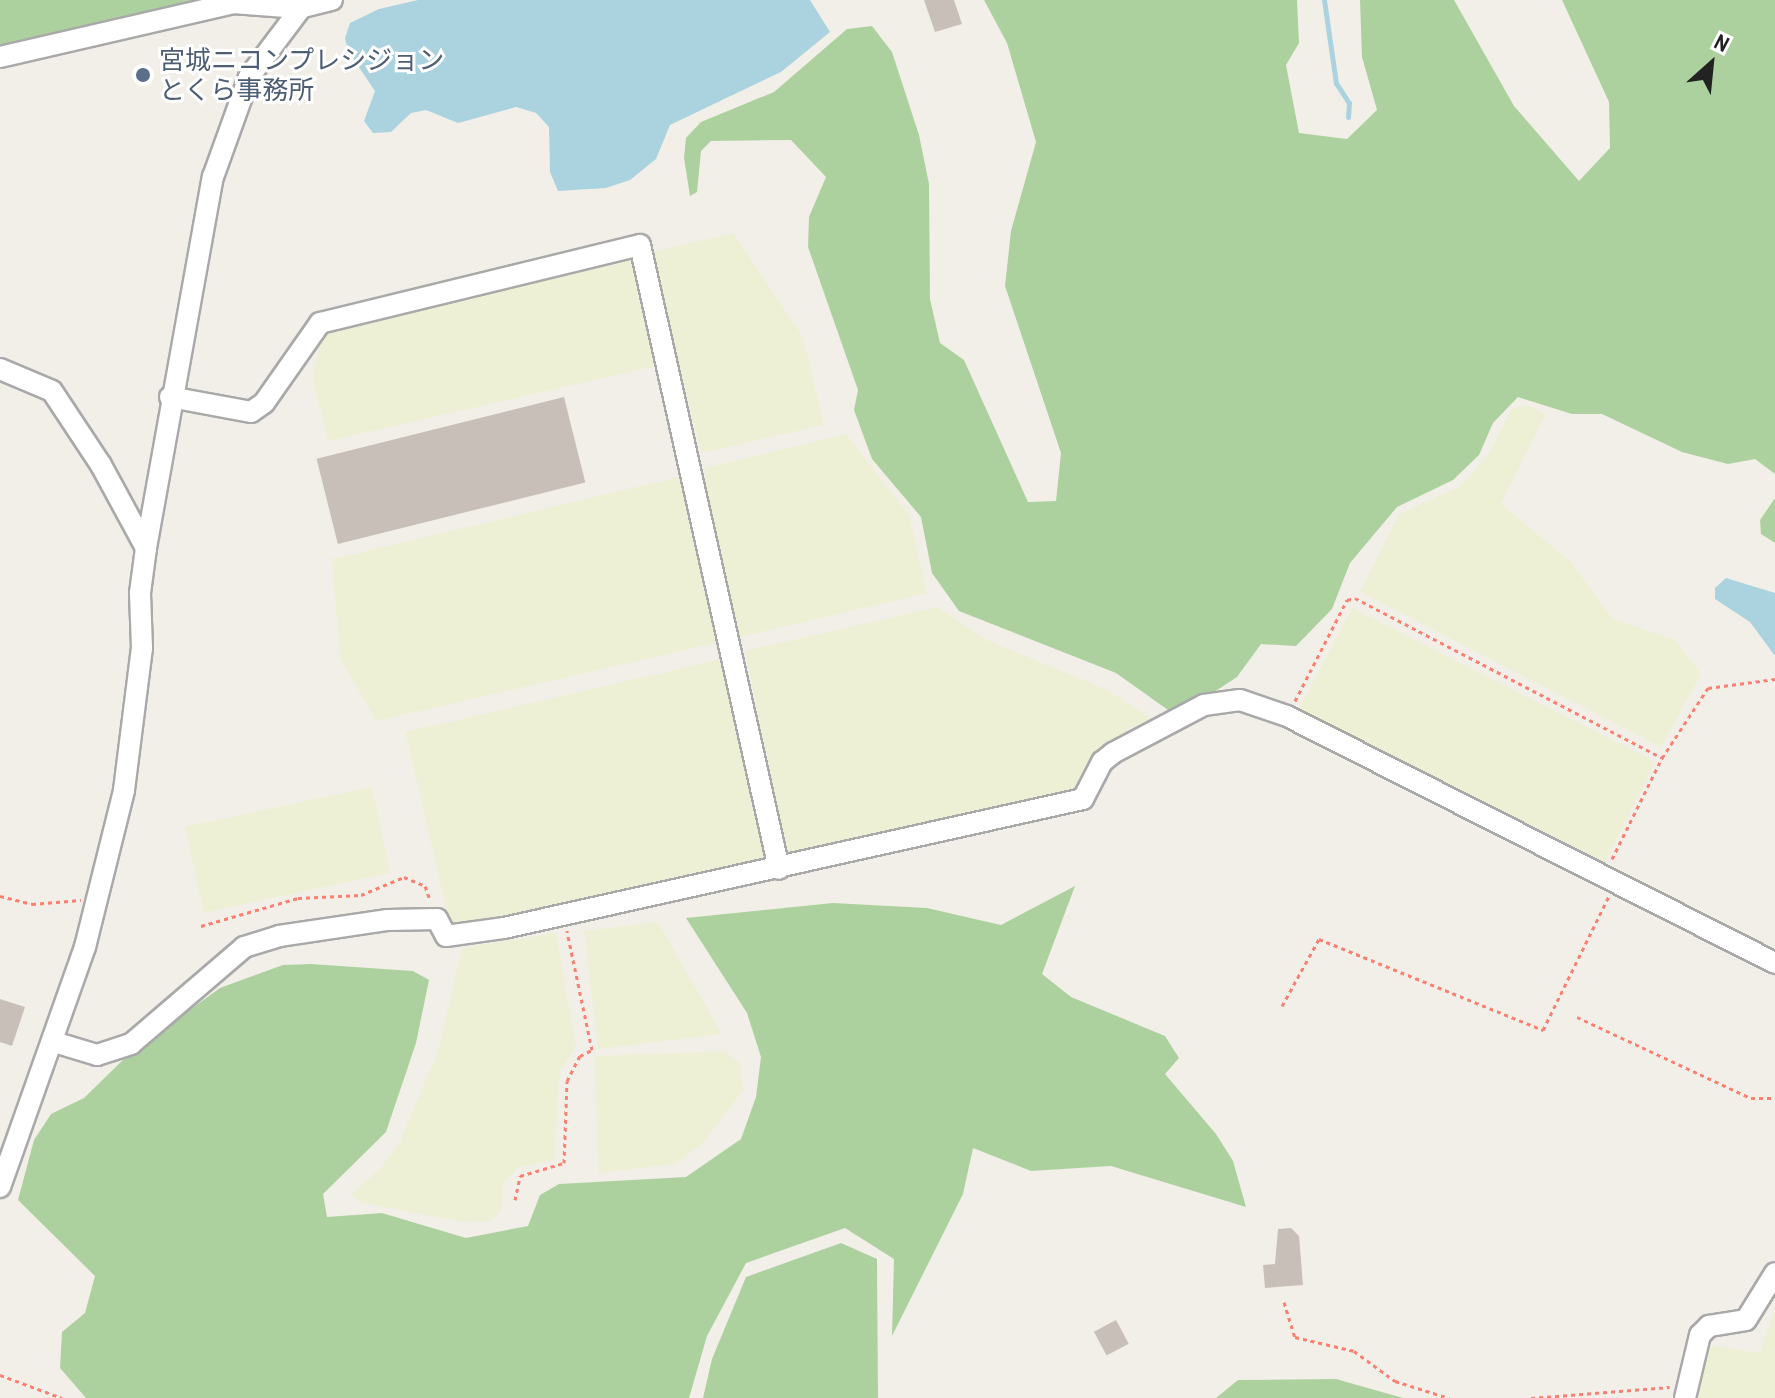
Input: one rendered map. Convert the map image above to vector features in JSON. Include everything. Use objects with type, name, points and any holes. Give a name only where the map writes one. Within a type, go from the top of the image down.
[{"type":"street","points":[[0,57],[233,3],[303,4],[332,0]]},
{"type":"street","points":[[0,1187],[6,1152],[54,1042],[97,899],[124,790],[142,648],[146,548],[170,397],[213,177],[227,129],[249,77],[303,4]]},
{"type":"street","points":[[170,397],[251,412],[264,403],[320,323],[640,245],[779,869]]},
{"type":"street","points":[[0,369],[52,391],[101,465],[146,548]]},
{"type":"street","points":[[54,1042],[97,1055],[131,1044],[244,947],[279,936],[388,920],[437,919],[446,936],[564,916],[1083,799],[1102,762],[1113,753],[1204,705],[1240,700],[1287,716],[1775,963]]},
{"type":"street","points":[[1686,1392],[1700,1335],[1709,1326],[1746,1320],[1775,1273]]},
{"type":"path","points":[[1287,716],[1347,600],[1355,598],[1662,758]]},
{"type":"path","points":[[1282,1006],[1319,939],[1543,1030],[1662,758],[1708,688],[1775,679]]},
{"type":"path","points":[[201,926],[298,898],[361,895],[404,877],[425,886],[437,919]]},
{"type":"path","points":[[0,896],[32,904],[97,899]]},
{"type":"path","points":[[515,1200],[520,1176],[558,1169],[564,1163],[567,1081],[580,1056],[592,1050],[564,916]]},
{"type":"path","points":[[1577,1017],[1751,1098],[1775,1098]]},
{"type":"path","points":[[1284,1302],[1295,1337],[1354,1351],[1395,1381],[1449,1398]]},
{"type":"path","points":[[0,1375],[62,1398]]},
{"type":"path","points":[[1531,1398],[1686,1392]]},
{"type":"green space","points":[[0,0],[254,0],[188,25],[0,51]]},
{"type":"green space","points":[[984,0],[1297,0],[1299,43],[1286,65],[1299,133],[1347,139],[1377,110],[1362,57],[1360,0],[1454,0],[1514,106],[1579,181],[1610,148],[1609,102],[1562,0],[1775,0],[1775,474],[1755,459],[1728,464],[1682,452],[1602,414],[1572,414],[1518,397],[1493,423],[1479,455],[1453,480],[1397,507],[1350,563],[1332,609],[1296,646],[1261,644],[1237,677],[1205,698],[1168,710],[1116,673],[959,611],[932,573],[921,517],[872,459],[854,410],[858,390],[808,247],[809,217],[826,177],[791,140],[711,141],[701,151],[697,192],[690,196],[684,158],[686,138],[701,122],[774,92],[847,29],[872,26],[892,52],[919,135],[929,184],[930,299],[940,343],[964,360],[1028,502],[1056,501],[1061,453],[1005,286],[1011,231],[1036,142],[1007,43]]},
{"type":"green space","points":[[733,233],[803,337],[824,425],[701,453],[652,252]]},
{"type":"green space","points":[[632,256],[656,366],[328,441],[312,377],[325,328]]},
{"type":"green space","points":[[1529,406],[1546,414],[1501,504],[1571,562],[1612,618],[1675,640],[1701,674],[1661,747],[1360,592],[1399,514],[1459,487],[1488,455],[1512,408]]},
{"type":"green space","points":[[846,434],[909,515],[927,593],[740,637],[705,484],[705,468]]},
{"type":"green space","points":[[683,476],[720,642],[376,721],[340,657],[332,559]]},
{"type":"green space","points":[[1775,498],[1775,543],[1761,534],[1760,520]]},
{"type":"green space","points":[[937,607],[987,640],[1107,690],[1153,720],[1129,728],[1104,750],[1080,787],[788,855],[745,651]]},
{"type":"green space","points":[[1352,608],[1650,759],[1654,765],[1602,868],[1296,715]]},
{"type":"green space","points":[[726,658],[772,859],[452,933],[405,732]]},
{"type":"green space","points":[[372,787],[390,873],[203,913],[185,827]]},
{"type":"green space","points":[[1075,886],[1042,974],[1071,997],[1165,1036],[1179,1058],[1165,1074],[1216,1134],[1233,1161],[1246,1207],[1111,1166],[1031,1171],[973,1148],[963,1194],[892,1336],[894,1259],[845,1228],[746,1263],[707,1336],[689,1398],[86,1398],[60,1368],[62,1332],[85,1313],[95,1276],[18,1200],[34,1140],[51,1114],[84,1098],[128,1055],[220,988],[283,965],[413,971],[429,980],[416,1043],[386,1132],[323,1194],[327,1217],[382,1213],[466,1238],[528,1226],[540,1195],[559,1184],[686,1177],[741,1139],[756,1097],[761,1057],[747,1013],[686,918],[833,903],[927,908],[1001,925]]},
{"type":"green space","points":[[658,922],[722,1034],[598,1049],[584,931]]},
{"type":"green space","points":[[556,933],[576,1046],[560,1072],[554,1160],[518,1168],[503,1184],[502,1210],[491,1221],[463,1222],[362,1203],[350,1195],[381,1168],[400,1141],[438,1051],[462,948]]},
{"type":"green space","points":[[726,1051],[740,1064],[744,1089],[702,1144],[675,1164],[599,1173],[594,1056]]},
{"type":"green space","points":[[841,1243],[877,1259],[878,1398],[703,1398],[712,1359],[746,1277]]},
{"type":"green space","points":[[1775,1310],[1775,1398],[1694,1398],[1705,1350],[1714,1346],[1759,1353]]},
{"type":"green space","points":[[1336,1379],[1403,1398],[1216,1398],[1238,1380]]},
{"type":"water","points":[[418,0],[810,0],[830,32],[781,72],[670,125],[656,159],[630,180],[606,188],[558,191],[550,172],[549,127],[536,113],[516,107],[458,123],[426,110],[411,113],[391,132],[373,133],[364,121],[375,91],[348,51],[345,38],[350,23],[379,9]]},
{"type":"water","points":[[1726,578],[1775,593],[1775,656],[1750,622],[1715,599],[1715,588]]},
{"type":"building","points":[[924,0],[954,0],[962,24],[935,32]]},
{"type":"building","points":[[564,397],[585,482],[338,544],[317,459]]},
{"type":"building","points":[[0,999],[25,1007],[12,1046],[0,1042]]},
{"type":"building","points":[[1291,1228],[1299,1236],[1303,1285],[1265,1288],[1263,1265],[1275,1264],[1278,1229]]},
{"type":"building","points":[[1116,1320],[1129,1344],[1107,1356],[1094,1332]]},
{"type":"waterway","points":[[1324,0],[1336,83],[1349,103],[1348,117]]},
{"type":"place","name":"宮城ニコンプレシジョン とくら事務所","points":[[143,75]]}]
